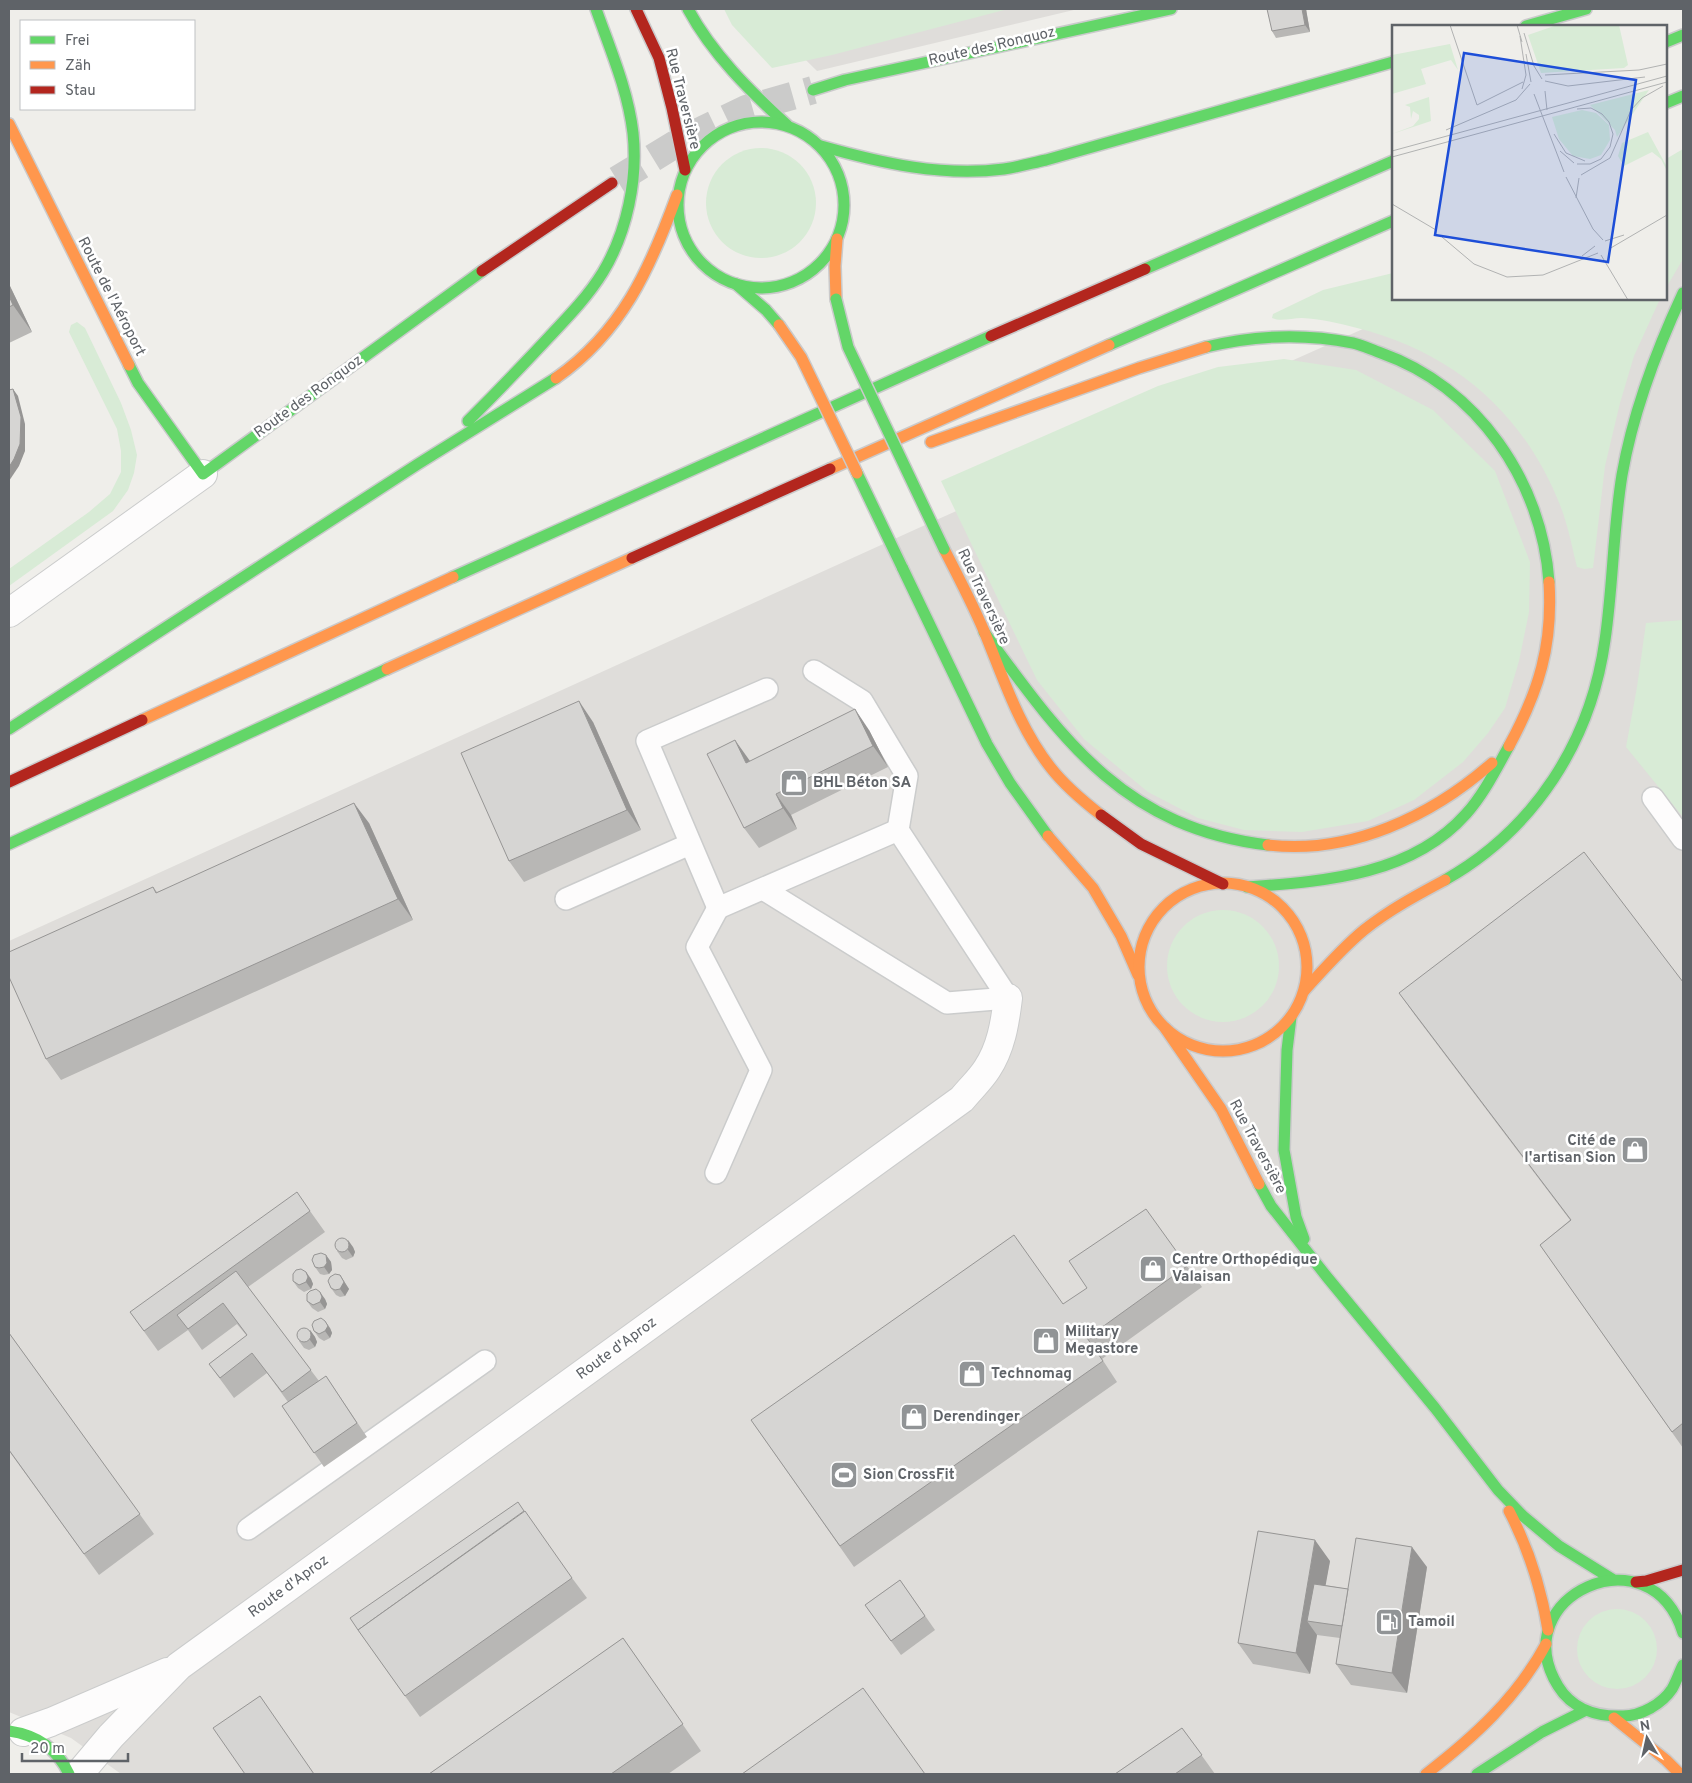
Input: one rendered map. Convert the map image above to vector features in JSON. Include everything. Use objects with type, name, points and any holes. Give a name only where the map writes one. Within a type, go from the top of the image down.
[{"type":"main road","points":[[420,463],[471,418],[571,314],[604,270],[616,243],[623,224],[632,186],[634,134],[625,92],[596,9]]},
{"type":"main road","name":"Rue Traversière","points":[[636,9],[661,64],[685,170]]},
{"type":"main road","name":"Rue Traversière","points":[[688,9],[709,44],[746,87],[787,125],[808,136],[834,160],[844,198],[842,224],[837,239],[828,256],[814,270],[794,282],[774,287],[755,288],[736,284],[718,276],[703,265],[690,250],[682,232],[678,214],[678,195],[685,170],[705,142],[720,132],[742,124],[764,121],[787,125]]},
{"type":"main road","name":"Route des Ronquoz","points":[[813,90],[893,70],[1171,9]]},
{"type":"main road","points":[[1530,25],[1586,9]]},
{"type":"main road","points":[[1667,42],[1683,35]]},
{"type":"main road","points":[[821,146],[891,164],[930,169],[967,171],[1004,169],[1046,160],[1392,62]]},
{"type":"main road","points":[[1667,103],[1683,96]]},
{"type":"main road","name":"Route de l'Aéroport","points":[[9,124],[138,383],[204,474]]},
{"type":"main road","points":[[9,782],[410,597],[801,420],[1392,160]]},
{"type":"main road","name":"Route des Ronquoz","points":[[204,474],[472,278],[612,183]]},
{"type":"main road","points":[[9,729],[262,568],[420,463],[569,369],[590,351],[632,300],[654,256],[678,195]]},
{"type":"main road","points":[[9,844],[693,530],[1153,325],[1392,221]]},
{"type":"main road","name":"Rue Traversière","points":[[837,239],[835,266],[836,298],[848,347],[984,632],[1022,722],[1044,758],[1063,781],[1092,808],[1148,848],[1223,884]]},
{"type":"main road","points":[[736,284],[766,310],[801,357],[987,744],[1010,783],[1045,832],[1093,888],[1121,936],[1140,980]]},
{"type":"main road","points":[[1304,991],[1344,948],[1372,923],[1461,871],[1501,842],[1531,811],[1566,760],[1585,719],[1598,676],[1606,630],[1622,476],[1635,417],[1655,356],[1683,292]]},
{"type":"main road","points":[[890,457],[1137,368],[1188,352],[1252,339],[1301,336],[1346,342],[1390,355],[1416,367],[1444,384],[1480,416],[1510,456],[1536,510],[1547,551],[1550,574],[1551,612],[1545,657],[1540,679],[1520,727],[1473,808],[1453,828],[1427,846],[1395,862],[1357,874],[1290,884],[1247,887]]},
{"type":"main road","points":[[693,530],[862,468]]},
{"type":"main road","points":[[984,632],[1069,743],[1113,784],[1167,816],[1210,833],[1235,840],[1271,846],[1300,847],[1342,842],[1376,833],[1448,798],[1473,781],[1507,751]]},
{"type":"main road","points":[[1231,884],[1247,887],[1272,900],[1284,910],[1297,927],[1305,948],[1308,969],[1304,991],[1291,1017],[1268,1038],[1254,1046],[1230,1051],[1206,1050],[1184,1042],[1165,1028],[1153,1014],[1144,998],[1140,980],[1139,962],[1142,944],[1149,928],[1159,913],[1172,901],[1188,891],[1205,885],[1231,884]]},
{"type":"main road","name":"Rue Traversière","points":[[1291,1017],[1284,1150],[1296,1217],[1305,1240],[1327,1277]]},
{"type":"main road","name":"Rue Traversière","points":[[1165,1028],[1222,1109],[1271,1206],[1435,1408],[1498,1490],[1523,1516],[1559,1546],[1612,1580]]},
{"type":"main road","name":"Rue Traversière","points":[[1498,1490],[1528,1548],[1542,1594],[1548,1630]]},
{"type":"main road","points":[[1683,1570],[1646,1581],[1612,1580],[1591,1584],[1572,1595],[1562,1605],[1548,1630],[1546,1644],[1547,1658],[1555,1683],[1573,1704],[1584,1711],[1599,1716],[1614,1718],[1631,1717],[1648,1710],[1668,1694],[1683,1671]]},
{"type":"main road","points":[[1636,1582],[1650,1588],[1662,1597],[1672,1608],[1680,1622],[1683,1633]]},
{"type":"main road","points":[[1426,1774],[1474,1736],[1499,1710],[1538,1661],[1546,1644]]},
{"type":"main road","points":[[1477,1774],[1556,1722],[1584,1711]]},
{"type":"main road","points":[[1614,1718],[1660,1755],[1680,1774]]},
{"type":"main road","points":[[16,1731],[35,1736],[55,1751],[69,1774]]},
{"type":"street","name":"Route des Ronquoz","points":[[9,612],[204,474]]},
{"type":"street","name":"Route d'Aproz","points":[[79,1774],[111,1736],[179,1666],[962,1099],[986,1071],[997,1053],[1006,1020],[1008,998]]},
{"type":"street","name":"Route d'Aproz","points":[[16,1731],[51,1722],[179,1666]]},
{"type":"lane","points":[[763,889],[947,1003],[1008,998],[898,830],[907,776],[862,701],[814,670]]},
{"type":"lane","points":[[718,908],[647,741],[767,689]]},
{"type":"lane","points":[[1653,798],[1683,839]]},
{"type":"lane","points":[[716,1173],[761,1070],[697,947],[718,908],[898,830]]},
{"type":"lane","points":[[566,899],[690,844]]},
{"type":"lane","points":[[248,1530],[485,1361]]},
{"type":"shaded area","points":[[754,9],[1078,9],[817,71]]},
{"type":"shaded area","points":[[1683,186],[1683,1774],[121,1774],[71,1738],[9,1712],[9,941],[934,521],[1428,300],[1667,300],[1667,193]]},
{"type":"green space","points":[[724,9],[1008,9],[832,55],[772,68],[732,25]]},
{"type":"green space","points":[[761,148],[782,152],[800,164],[812,182],[816,203],[812,224],[800,242],[782,254],[761,258],[740,254],[722,242],[710,224],[706,203],[710,182],[722,164],[740,152]]},
{"type":"green space","points":[[1683,149],[1683,259],[1667,286],[1667,158]]},
{"type":"green space","points":[[1392,273],[1392,300],[1660,300],[1634,356],[1620,403],[1605,466],[1593,568],[1584,569],[1577,567],[1563,513],[1545,472],[1527,442],[1505,415],[1481,391],[1454,370],[1424,353],[1392,339],[1323,320],[1302,318],[1279,320],[1272,318],[1273,314],[1323,290]]},
{"type":"green space","points":[[77,322],[85,328],[121,403],[131,430],[137,455],[134,473],[128,490],[113,511],[9,586],[9,569],[89,512],[110,494],[121,472],[121,451],[117,429],[69,332],[71,325]]},
{"type":"green space","points":[[1284,359],[1356,370],[1433,410],[1495,471],[1530,562],[1529,612],[1519,661],[1505,708],[1488,733],[1463,762],[1414,800],[1368,821],[1302,832],[1244,830],[1198,818],[1148,792],[1084,739],[1037,680],[941,481],[1158,386],[1218,367]]},
{"type":"green space","points":[[1683,620],[1683,817],[1626,747],[1646,623]]},
{"type":"green space","points":[[1223,910],[1244,914],[1263,926],[1275,945],[1279,966],[1275,987],[1263,1006],[1244,1018],[1223,1022],[1202,1018],[1183,1006],[1171,987],[1167,966],[1171,945],[1183,926],[1202,914]]},
{"type":"green space","points":[[1617,1609],[1632,1612],[1645,1621],[1654,1634],[1657,1649],[1654,1664],[1645,1677],[1632,1686],[1617,1689],[1602,1686],[1589,1677],[1580,1664],[1577,1649],[1580,1634],[1589,1621],[1602,1612]]},
{"type":"building","points":[[1267,9],[1302,9],[1305,25],[1272,31]]},
{"type":"building","points":[[9,296],[13,305],[9,307]]},
{"type":"building","points":[[13,389],[21,417],[20,444],[9,467],[9,390]]},
{"type":"building","points":[[579,701],[627,810],[509,861],[461,753]]},
{"type":"building","points":[[855,709],[873,746],[776,794],[783,808],[744,828],[707,754],[735,740],[746,763]]},
{"type":"building","points":[[354,803],[398,899],[46,1059],[9,977],[9,952],[153,887],[156,893]]},
{"type":"building","points":[[1584,852],[1683,982],[1683,1423],[1672,1432],[1540,1245],[1571,1220],[1399,993]]},
{"type":"building","points":[[297,1192],[310,1211],[144,1331],[130,1312]]},
{"type":"building","points":[[1146,1209],[1187,1266],[1087,1338],[1103,1361],[840,1546],[751,1420],[1014,1235],[1063,1304],[1087,1288],[1069,1261]]},
{"type":"building","points":[[339,1238],[345,1238],[349,1245],[345,1252],[339,1252],[335,1248],[335,1242]]},
{"type":"building","points":[[321,1253],[326,1255],[327,1263],[324,1267],[315,1267],[312,1260],[314,1255]]},
{"type":"building","points":[[301,1269],[306,1272],[308,1277],[306,1282],[299,1285],[293,1281],[293,1274],[296,1270]]},
{"type":"building","points":[[236,1271],[311,1370],[282,1392],[252,1353],[220,1378],[209,1364],[247,1335],[223,1303],[188,1329],[177,1315]]},
{"type":"building","points":[[335,1274],[340,1275],[344,1282],[340,1289],[335,1290],[331,1288],[328,1281]]},
{"type":"building","points":[[316,1289],[322,1297],[320,1302],[313,1305],[307,1301],[307,1294]]},
{"type":"building","points":[[321,1318],[328,1326],[325,1331],[319,1334],[314,1331],[312,1325],[314,1321]]},
{"type":"building","points":[[301,1328],[307,1328],[311,1335],[307,1342],[301,1342],[297,1338],[297,1332]]},
{"type":"building","points":[[9,1333],[140,1514],[84,1554],[9,1450]]},
{"type":"building","points":[[326,1376],[357,1423],[314,1453],[282,1406]]},
{"type":"building","points":[[518,1502],[524,1511],[358,1630],[350,1618]]},
{"type":"building","points":[[525,1511],[572,1578],[405,1696],[358,1630]]},
{"type":"building","points":[[1258,1531],[1315,1540],[1296,1653],[1238,1643]]},
{"type":"building","points":[[1356,1538],[1412,1547],[1392,1673],[1336,1664]]},
{"type":"building","points":[[900,1580],[925,1616],[891,1641],[865,1605]]},
{"type":"building","points":[[1314,1584],[1348,1589],[1342,1626],[1307,1621]]},
{"type":"building","points":[[623,1638],[683,1724],[611,1774],[429,1774]]},
{"type":"building","points":[[863,1688],[925,1774],[742,1774]]},
{"type":"building","points":[[260,1696],[314,1774],[245,1774],[213,1728]]},
{"type":"building","points":[[1182,1728],[1202,1755],[1175,1774],[1115,1774]]},
{"type":"tunnel","points":[[617,180],[682,140],[746,109],[813,90]]},
{"type":"traffic: fast","points":[[468,421],[530,358],[585,297],[603,272],[619,240],[632,187],[634,168],[633,133],[623,85],[596,9]]},
{"type":"traffic: fast","points":[[688,9],[720,57],[759,99],[787,125]]},
{"type":"traffic: fast","points":[[813,90],[845,80],[1171,9]]},
{"type":"traffic: fast","points":[[1530,25],[1586,9]]},
{"type":"traffic: fast","points":[[1667,42],[1683,35]]},
{"type":"traffic: fast","points":[[821,146],[889,163],[935,170],[981,171],[1004,169],[1046,160],[1392,62]]},
{"type":"traffic: fast","points":[[1667,103],[1683,96]]},
{"type":"traffic: fast","points":[[769,122],[793,128],[820,146],[838,173],[843,189],[844,205],[843,221],[838,237],[820,264],[807,274],[785,285],[753,288],[729,282],[708,269],[697,258],[681,229],[678,197],[684,173],[697,152],[708,141],[737,125],[769,122]]},
{"type":"traffic: fast","points":[[1145,269],[1392,161]]},
{"type":"traffic: fast","points":[[1109,345],[1392,221]]},
{"type":"traffic: fast","points":[[129,365],[138,383],[203,474],[482,271]]},
{"type":"traffic: fast","points":[[736,284],[766,310],[779,325]]},
{"type":"traffic: fast","points":[[1445,880],[1477,859],[1506,835],[1531,808],[1554,779],[1572,747],[1587,713],[1598,677],[1605,640],[1619,496],[1632,428],[1646,382],[1683,293]]},
{"type":"traffic: fast","points":[[836,299],[848,347],[944,549]]},
{"type":"traffic: fast","points":[[453,577],[991,336]]},
{"type":"traffic: fast","points":[[1206,347],[1243,340],[1279,337],[1316,338],[1353,343],[1415,368],[1447,389],[1474,414],[1498,442],[1518,474],[1533,508],[1544,545],[1549,582]]},
{"type":"traffic: fast","points":[[9,729],[418,464],[556,378]]},
{"type":"traffic: fast","points":[[857,473],[902,567]]},
{"type":"traffic: fast","points":[[902,567],[987,744],[1010,783],[1048,836]]},
{"type":"traffic: fast","points":[[984,632],[1041,708],[1071,742],[1102,773],[1136,799],[1174,820],[1218,835],[1268,845]]},
{"type":"traffic: fast","points":[[9,844],[387,669]]},
{"type":"traffic: fast","points":[[1247,887],[1336,878],[1393,863],[1419,851],[1444,835],[1466,814],[1484,790],[1509,746]]},
{"type":"traffic: fast","points":[[1291,1017],[1287,1050],[1284,1150],[1296,1217],[1304,1239]]},
{"type":"traffic: fast","points":[[1259,1184],[1271,1206],[1435,1408],[1498,1490],[1523,1516],[1559,1546],[1612,1579]]},
{"type":"traffic: fast","points":[[1683,1633],[1666,1602],[1642,1585],[1615,1580],[1588,1587],[1565,1602],[1550,1625],[1546,1654],[1558,1686],[1570,1701],[1586,1710],[1613,1716],[1637,1714],[1663,1700],[1672,1689],[1683,1665]]},
{"type":"traffic: fast","points":[[1477,1774],[1542,1732],[1584,1711]]},
{"type":"traffic: fast","points":[[9,1731],[28,1736],[45,1744],[59,1757],[69,1774]]},
{"type":"traffic: slow","points":[[9,124],[129,365]]},
{"type":"traffic: slow","points":[[556,378],[579,360],[599,340],[631,297],[656,248],[677,195]]},
{"type":"traffic: slow","points":[[836,299],[835,266],[837,239]]},
{"type":"traffic: slow","points":[[779,325],[801,357],[857,473]]},
{"type":"traffic: slow","points":[[830,469],[1109,345]]},
{"type":"traffic: slow","points":[[931,442],[1139,368],[1206,347]]},
{"type":"traffic: slow","points":[[944,549],[979,621],[1013,702],[1040,753],[1056,775],[1101,815]]},
{"type":"traffic: slow","points":[[387,669],[632,558]]},
{"type":"traffic: slow","points":[[142,720],[453,577]]},
{"type":"traffic: slow","points":[[1509,746],[1536,687],[1542,667],[1549,626],[1549,582]]},
{"type":"traffic: slow","points":[[1268,845],[1299,847],[1329,844],[1388,828],[1443,800],[1492,763]]},
{"type":"traffic: slow","points":[[1048,836],[1093,888],[1121,936],[1138,975]]},
{"type":"traffic: slow","points":[[1304,991],[1340,952],[1364,930],[1393,909],[1445,880]]},
{"type":"traffic: slow","points":[[1223,883],[1247,887],[1262,893],[1276,902],[1288,914],[1297,928],[1303,943],[1307,967],[1303,991],[1297,1006],[1288,1020],[1276,1032],[1262,1041],[1247,1047],[1223,1051],[1199,1047],[1184,1041],[1170,1032],[1158,1020],[1149,1006],[1143,991],[1139,967],[1143,943],[1149,928],[1158,914],[1170,902],[1184,893],[1199,887],[1223,883]]},
{"type":"traffic: slow","points":[[1165,1028],[1221,1109],[1259,1184]]},
{"type":"traffic: slow","points":[[1509,1511],[1523,1540],[1533,1569],[1542,1599],[1548,1630]]},
{"type":"traffic: slow","points":[[1426,1774],[1461,1746],[1508,1699],[1522,1682],[1546,1644]]},
{"type":"traffic: slow","points":[[1614,1718],[1666,1760],[1680,1774]]},
{"type":"traffic: jam","points":[[636,9],[659,58],[685,170]]},
{"type":"traffic: jam","points":[[482,271],[612,183]]},
{"type":"traffic: jam","points":[[991,336],[1145,269]]},
{"type":"traffic: jam","points":[[632,558],[830,469]]},
{"type":"traffic: jam","points":[[9,782],[142,720]]},
{"type":"traffic: jam","points":[[1101,815],[1141,844],[1223,884]]},
{"type":"traffic: jam","points":[[1636,1582],[1646,1581],[1683,1570]]},
{"type":"place","name":"BHL Béton SA","points":[[794,783]]},
{"type":"place","name":"Cité de l'artisan Sion","points":[[1635,1150]]},
{"type":"place","name":"Centre Orthopédique Valaisan","points":[[1153,1269]]},
{"type":"place","name":"Military Megastore","points":[[1046,1341]]},
{"type":"place","name":"Technomag","points":[[972,1374]]},
{"type":"place","name":"Derendinger","points":[[914,1417]]},
{"type":"place","name":"Sion CrossFit","points":[[844,1475]]},
{"type":"place","name":"Tamoil","points":[[1389,1622]]}]
